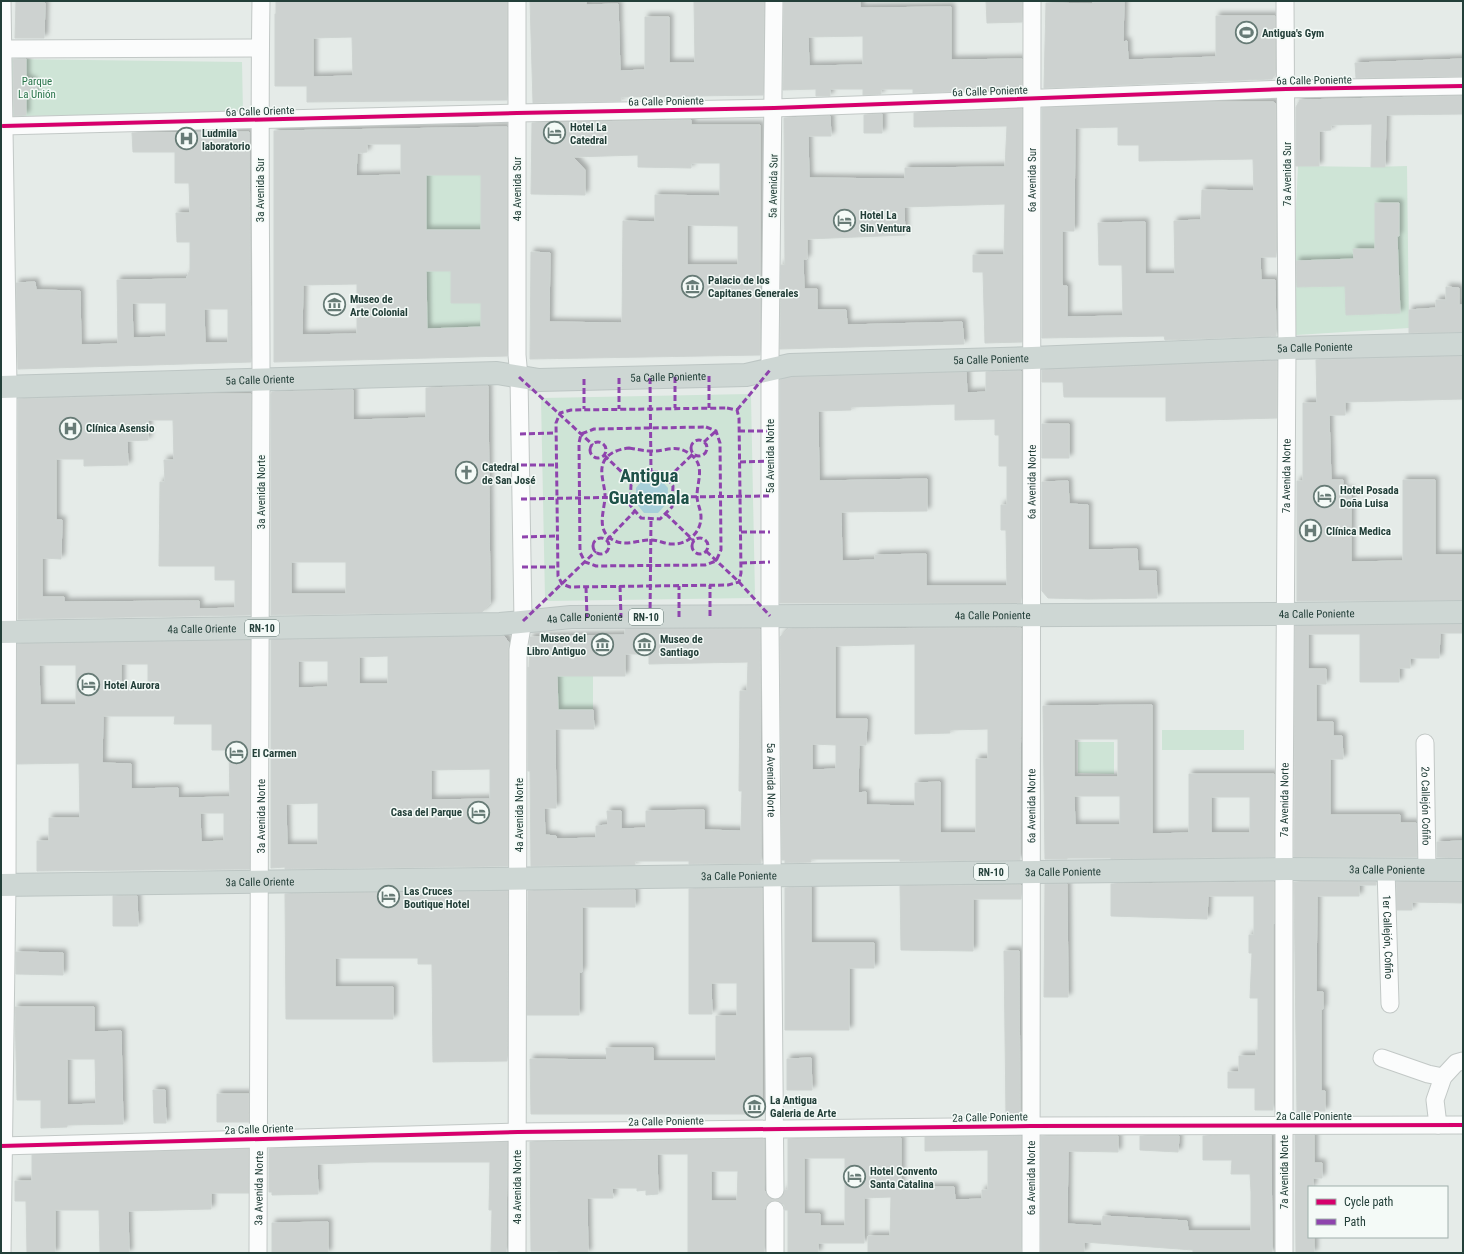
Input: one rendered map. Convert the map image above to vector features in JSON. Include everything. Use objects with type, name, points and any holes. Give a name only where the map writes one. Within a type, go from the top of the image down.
[{"type":"main road","name":"5a Calle Poniente","points":[[519,376],[539,380],[562,380],[746,375],[790,365],[1032,358],[1288,348],[1463,344]]},
{"type":"main road","name":"5a Calle Oriente","points":[[4,387],[497,373],[519,376]]},
{"type":"main road","name":"4a Calle Poniente","points":[[523,620],[571,617],[1463,612]]},
{"type":"main road","name":"4a Calle Oriente","points":[[4,632],[500,624],[523,620]]},
{"type":"main road","name":"3a Calle Poniente","points":[[519,879],[1032,871],[1284,869],[1463,870]]},
{"type":"main road","name":"3a Calle Oriente","points":[[4,884],[519,879]]},
{"type":"street","points":[[2,1],[4,387],[2,1253]]},
{"type":"street","name":"3a Avenida Sur","points":[[261,1],[261,380]]},
{"type":"street","name":"4a Avenida Sur","points":[[516,1],[517,355],[519,376]]},
{"type":"street","name":"5a Avenida Sur","points":[[770,370],[774,1]]},
{"type":"street","name":"6a Avenida Sur","points":[[1032,1],[1032,358]]},
{"type":"street","name":"7a Avenida Sur","points":[[1285,1],[1288,348]]},
{"type":"street","points":[[2,49],[260,48]]},
{"type":"street","name":"6a Calle Poniente","points":[[517,113],[774,108],[1286,89],[1463,86]]},
{"type":"street","name":"6a Calle Oriente","points":[[3,126],[260,121],[517,113]]},
{"type":"street","name":"7a Avenida Norte","points":[[1284,1253],[1284,869],[1288,348]]},
{"type":"street","name":"6a Avenida Norte","points":[[1031,1253],[1032,358]]},
{"type":"street","name":"5a Avenida Norte","points":[[770,370],[770,616],[775,1190]]},
{"type":"street","name":"4a Avenida Norte","points":[[517,1253],[519,879],[518,650],[523,620],[519,376]]},
{"type":"street","name":"3a Avenida Norte","points":[[258,1253],[261,380]]},
{"type":"street","name":"2o Callejón Cofiño","points":[[1425,742],[1427,869]]},
{"type":"street","name":"1er Callejón, Cofiño","points":[[1386,869],[1390,1004]]},
{"type":"street","points":[[1382,1058],[1428,1074],[1443,1077]]},
{"type":"street","points":[[1438,1125],[1435,1100],[1443,1077],[1456,1063],[1463,1061]]},
{"type":"street","name":"2a Calle Poniente","points":[[518,1132],[1031,1126],[1463,1125]]},
{"type":"street","name":"2a Calle Oriente","points":[[2,1146],[518,1132]]},
{"type":"street","points":[[775,1210],[775,1253]]},
{"type":"green space","name":"Parque La Unión","points":[[9,59],[242,62],[243,114],[9,116]]},
{"type":"green space","points":[[1298,166],[1407,166],[1409,328],[1296,335],[1295,227]]},
{"type":"green space","points":[[426,175],[481,175],[481,230],[426,230]]},
{"type":"green space","points":[[426,271],[481,271],[481,327],[427,329]]},
{"type":"green space","points":[[749,394],[751,396],[755,596],[753,598],[547,601],[545,599],[541,399]]},
{"type":"green space","points":[[557,676],[593,676],[593,710],[558,710]]},
{"type":"green space","points":[[1162,730],[1244,730],[1244,750],[1162,750]]},
{"type":"green space","points":[[1078,742],[1114,742],[1114,774],[1078,773]]},
{"type":"water","points":[[645,477],[659,478],[668,488],[667,503],[658,513],[644,513],[636,503],[636,488]]},
{"type":"building","points":[[16,1],[37,1],[45,3],[44,38],[15,38]]},
{"type":"building","points":[[276,1],[507,1],[507,100],[307,102],[307,86],[275,86]],"holes":[[[352,37],[353,76],[313,77],[313,38]]]},
{"type":"building","points":[[530,1],[586,1],[586,5],[618,4],[620,71],[645,70],[645,17],[669,17],[669,63],[695,63],[694,1],[764,1],[763,95],[621,97],[621,101],[533,103]]},
{"type":"building","points":[[784,1],[860,1],[860,8],[951,7],[951,60],[1022,59],[1022,89],[913,93],[913,89],[881,89],[881,94],[863,95],[863,89],[830,89],[830,96],[816,96],[816,89],[783,90]],"holes":[[[863,36],[863,65],[809,66],[808,37]]]},
{"type":"building","points":[[986,1],[1022,1],[1022,22],[987,23]]},
{"type":"building","points":[[1093,1],[1124,1],[1123,42],[1127,41],[1128,60],[1216,57],[1216,16],[1275,16],[1275,75],[1272,79],[1044,88],[1046,3],[1093,4]]},
{"type":"building","points":[[13,59],[26,59],[26,78],[33,81],[37,87],[35,94],[26,99],[26,115],[14,116]]},
{"type":"building","points":[[1463,59],[1463,76],[1356,78],[1355,63]]},
{"type":"building","points":[[1463,96],[1463,114],[1386,115],[1385,167],[1371,167],[1372,124],[1331,125],[1331,130],[1319,131],[1319,166],[1296,166],[1296,107],[1300,100]]},
{"type":"building","points":[[1192,102],[1273,102],[1276,104],[1276,257],[1260,257],[1261,280],[1275,280],[1276,336],[1165,340],[1164,336],[1042,338],[1042,108]],"holes":[[[1118,127],[1118,145],[1139,145],[1139,161],[1253,159],[1254,191],[1202,190],[1201,220],[1174,221],[1175,274],[1145,274],[1145,222],[1098,223],[1099,265],[1122,265],[1123,316],[1067,317],[1067,286],[1063,286],[1062,283],[1062,231],[1074,231],[1075,128]]]},
{"type":"building","points":[[1022,109],[1022,342],[985,343],[983,272],[973,272],[973,255],[1004,255],[1005,204],[904,207],[905,235],[807,239],[807,259],[803,259],[804,289],[817,289],[817,310],[846,310],[847,325],[962,322],[964,344],[780,349],[781,265],[785,265],[784,118],[830,116],[831,136],[808,136],[809,178],[905,179],[905,168],[1005,167],[1007,126],[914,127],[914,113]]},
{"type":"building","points":[[882,114],[882,133],[864,133],[864,115]]},
{"type":"building","points":[[691,120],[691,125],[760,125],[760,355],[530,359],[531,252],[550,253],[549,322],[622,323],[623,221],[655,222],[655,195],[720,196],[720,163],[691,163],[691,168],[638,167],[638,155],[573,157],[585,170],[585,195],[531,194],[532,123]],"holes":[[[687,225],[738,226],[738,265],[687,265]]]},
{"type":"building","points":[[507,127],[507,356],[274,362],[274,131]],"holes":[[[367,144],[401,144],[401,175],[356,176],[357,153],[367,152]],[[426,175],[481,175],[481,230],[426,230]],[[426,271],[451,271],[451,303],[481,303],[481,327],[427,329]],[[357,284],[357,334],[302,335],[303,285]]]},
{"type":"building","points":[[249,132],[251,362],[18,369],[16,283],[35,282],[36,290],[80,291],[81,345],[118,344],[117,280],[186,279],[190,270],[190,242],[177,242],[176,213],[190,213],[189,183],[175,183],[175,152],[133,152],[132,133]],"holes":[[[132,303],[166,303],[166,337],[133,338]],[[204,309],[228,309],[228,343],[205,343]]]},
{"type":"building","points":[[1375,203],[1399,203],[1399,236],[1397,236],[1400,313],[1346,315],[1345,286],[1297,287],[1296,261],[1354,259],[1353,249],[1375,249]]},
{"type":"building","points":[[1446,287],[1459,288],[1459,305],[1463,305],[1463,332],[1409,333],[1409,310],[1436,308],[1436,300],[1446,300]]},
{"type":"building","points":[[1463,356],[1463,399],[1345,402],[1345,415],[1329,415],[1331,480],[1343,480],[1343,490],[1351,490],[1351,562],[1403,561],[1403,480],[1435,480],[1435,555],[1463,555],[1463,600],[1297,601],[1297,481],[1303,481],[1303,403],[1317,403],[1316,360]]},
{"type":"building","points":[[1277,361],[1277,418],[1166,421],[1166,397],[1064,397],[1063,382],[1042,382],[1042,370]]},
{"type":"building","points":[[1021,371],[1021,603],[780,603],[780,380],[792,377],[966,372],[967,393],[986,392],[986,372]],"holes":[[[955,404],[955,420],[995,419],[995,435],[999,435],[999,466],[1007,466],[1007,505],[1001,505],[1001,530],[1006,530],[1007,586],[926,586],[926,554],[875,555],[875,560],[842,561],[841,512],[927,511],[927,479],[819,481],[818,411],[851,410],[851,407]]]},
{"type":"building","points":[[488,386],[490,604],[482,612],[271,615],[272,392],[353,390],[353,420],[426,418],[426,388]],"holes":[[[291,562],[346,562],[346,594],[291,594]]]},
{"type":"building","points":[[251,394],[251,615],[18,619],[18,399]],"holes":[[[148,420],[173,420],[174,460],[164,460],[165,482],[160,482],[159,566],[215,566],[215,580],[235,580],[235,608],[199,609],[199,601],[64,602],[64,597],[42,597],[42,558],[61,559],[62,520],[56,520],[56,459],[84,459],[84,466],[128,465],[127,441],[148,440]]]},
{"type":"building","points":[[1042,424],[1069,424],[1069,458],[1042,458]]},
{"type":"building","points":[[1068,481],[1069,504],[1088,505],[1088,550],[1137,549],[1138,571],[1156,571],[1157,598],[1048,598],[1042,591],[1042,482]]},
{"type":"building","points":[[1463,624],[1463,633],[1440,633],[1439,658],[1410,658],[1410,668],[1399,668],[1399,682],[1360,682],[1360,634],[1308,634],[1308,669],[1326,669],[1326,684],[1316,684],[1316,722],[1333,722],[1333,736],[1342,736],[1343,759],[1330,759],[1330,815],[1400,815],[1400,823],[1416,823],[1417,857],[1294,857],[1295,626]]},
{"type":"building","points":[[1021,628],[1020,860],[900,861],[900,859],[811,859],[811,862],[785,863],[785,860],[782,860],[780,637],[788,629]],"holes":[[[915,644],[915,734],[950,733],[950,730],[988,729],[988,759],[976,759],[976,833],[940,833],[940,782],[915,783],[915,806],[866,805],[866,792],[858,793],[859,745],[866,745],[867,719],[835,719],[835,646]],[[812,744],[836,745],[836,769],[812,770]]]},
{"type":"building","points":[[625,629],[760,629],[761,863],[689,864],[689,861],[635,861],[635,865],[531,866],[530,771],[528,771],[528,667],[529,668],[530,637],[625,635]],"holes":[[[625,654],[649,654],[649,664],[748,662],[747,691],[740,691],[739,791],[742,791],[741,831],[704,830],[704,810],[646,811],[646,828],[621,829],[621,811],[607,811],[608,825],[596,826],[596,838],[557,839],[556,836],[545,835],[544,808],[556,808],[555,729],[594,729],[593,710],[558,710],[557,676],[625,676]]]},
{"type":"building","points":[[504,636],[509,643],[508,866],[271,868],[271,640]],"holes":[[[388,656],[388,684],[359,684],[359,657]],[[298,661],[328,661],[328,687],[298,688]],[[490,769],[490,799],[431,800],[431,770]],[[318,803],[318,845],[287,845],[286,804]]]},
{"type":"building","points":[[251,640],[251,869],[37,871],[37,841],[49,841],[49,818],[80,818],[79,763],[17,764],[17,644]],"holes":[[[121,664],[148,664],[148,690],[121,690]],[[39,665],[76,665],[76,705],[40,705]],[[103,716],[175,716],[174,724],[212,724],[212,750],[229,750],[230,797],[178,798],[178,788],[131,789],[131,764],[102,763]],[[200,813],[224,813],[224,841],[201,842]]]},
{"type":"building","points":[[1152,705],[1152,834],[1189,833],[1189,774],[1274,774],[1274,857],[1045,859],[1043,706]],"holes":[[[1074,739],[1118,739],[1118,777],[1074,777]],[[1074,796],[1120,796],[1120,825],[1075,825]],[[1211,797],[1250,797],[1250,833],[1211,833]]]},
{"type":"building","points":[[1463,841],[1463,858],[1437,857],[1437,842]]},
{"type":"building","points":[[1274,882],[1273,1110],[1255,1110],[1255,1088],[1228,1088],[1228,1072],[1239,1072],[1239,1056],[1256,1056],[1256,1050],[1258,1050],[1258,998],[1250,998],[1252,953],[1249,953],[1249,935],[1254,935],[1254,896],[1208,896],[1207,919],[1111,916],[1111,884]]},
{"type":"building","points":[[1294,882],[1376,882],[1376,885],[1359,885],[1359,896],[1317,896],[1316,992],[1323,992],[1323,1009],[1321,1009],[1321,1091],[1325,1091],[1325,1111],[1314,1111],[1314,1115],[1297,1115]]},
{"type":"building","points":[[1396,882],[1463,882],[1463,903],[1412,902],[1412,910],[1397,910]]},
{"type":"building","points":[[1045,884],[1067,884],[1068,997],[1044,997]]},
{"type":"building","points":[[1021,885],[1021,899],[973,899],[973,951],[901,950],[900,886]]},
{"type":"building","points":[[811,887],[811,943],[874,943],[874,968],[849,968],[849,1030],[785,1030],[785,888]]},
{"type":"building","points":[[762,888],[762,1114],[531,1114],[530,1059],[607,1060],[606,1048],[653,1048],[653,1061],[716,1061],[716,1016],[737,1016],[737,983],[711,983],[712,1014],[689,1014],[689,889]]},
{"type":"building","points":[[635,890],[635,907],[582,907],[582,972],[579,972],[579,1015],[527,1015],[528,891]]},
{"type":"building","points":[[508,891],[507,1061],[433,1062],[432,964],[418,964],[418,958],[335,958],[335,987],[393,987],[393,1019],[286,1019],[285,894]]},
{"type":"building","points":[[113,896],[137,896],[138,926],[113,926]]},
{"type":"building","points":[[1004,951],[1019,951],[1020,1116],[1006,1116]]},
{"type":"building","points":[[16,952],[63,953],[63,975],[16,974]]},
{"type":"building","points":[[15,1007],[94,1007],[94,1032],[121,1031],[123,1124],[67,1125],[67,1127],[41,1128],[41,1100],[17,1100]],"holes":[[[67,1059],[95,1059],[96,1104],[67,1105]]]},
{"type":"building","points":[[811,1058],[812,1090],[787,1090],[787,1059]]},
{"type":"building","points":[[153,1090],[165,1090],[166,1123],[154,1123]]},
{"type":"building","points":[[217,1094],[249,1094],[249,1122],[217,1122]]},
{"type":"building","points":[[1271,1135],[1272,1253],[1193,1253],[1193,1250],[1084,1242],[1084,1252],[1041,1253],[1041,1136],[1118,1136],[1118,1152],[1068,1151],[1067,1224],[1102,1226],[1103,1216],[1187,1221],[1188,1231],[1251,1231],[1250,1174],[1231,1174],[1232,1160],[1203,1160],[1203,1136]]},
{"type":"building","points":[[1295,1135],[1314,1135],[1314,1163],[1322,1163],[1322,1178],[1313,1178],[1313,1186],[1308,1186],[1308,1238],[1314,1238],[1314,1253],[1296,1253]]},
{"type":"building","points":[[1021,1136],[1021,1253],[868,1253],[868,1236],[890,1236],[891,1197],[864,1198],[864,1243],[818,1243],[818,1253],[788,1253],[788,1210],[785,1210],[784,1205],[775,1200],[783,1195],[785,1190],[788,1190],[788,1139],[901,1138],[901,1187],[954,1187],[955,1200],[982,1199],[982,1190],[988,1190],[988,1150],[925,1151],[925,1137]],"holes":[[[804,1158],[845,1158],[845,1226],[820,1226],[820,1214],[804,1214]]]},
{"type":"building","points":[[1140,1136],[1179,1136],[1178,1152],[1140,1150]]},
{"type":"building","points":[[764,1139],[764,1190],[770,1198],[775,1200],[770,1202],[764,1210],[764,1253],[688,1253],[688,1154],[657,1154],[658,1194],[646,1195],[646,1190],[637,1191],[637,1188],[612,1188],[613,1198],[587,1198],[588,1253],[531,1251],[530,1142]],"holes":[[[711,1171],[738,1171],[737,1201],[711,1201]]]},
{"type":"building","points":[[507,1142],[506,1253],[491,1253],[492,1210],[489,1210],[490,1162],[370,1162],[317,1164],[318,1194],[272,1195],[272,1192],[269,1192],[269,1149]]},
{"type":"building","points":[[249,1149],[249,1193],[211,1193],[211,1209],[128,1211],[129,1253],[100,1253],[99,1210],[55,1210],[55,1253],[27,1253],[26,1201],[15,1201],[15,1181],[32,1181],[32,1155]]},
{"type":"building","points":[[328,1222],[328,1253],[272,1253],[272,1223]]},
{"type":"marked path","points":[[737,410],[770,370]]},
{"type":"marked path","points":[[709,376],[709,408]]},
{"type":"marked path","points":[[519,377],[593,445]]},
{"type":"marked path","points":[[675,377],[675,408]]},
{"type":"marked path","points":[[619,378],[619,409]]},
{"type":"marked path","points":[[650,378],[651,472]]},
{"type":"marked path","points":[[584,379],[584,409]]},
{"type":"marked path","points":[[727,408],[737,410],[739,418],[741,573],[739,582],[728,585],[570,587],[562,584],[558,576],[556,423],[560,413],[571,410],[727,408]]},
{"type":"marked path","points":[[706,427],[716,431],[720,443],[721,550],[716,561],[705,565],[596,566],[585,562],[580,552],[579,443],[581,434],[594,429],[706,427]]},
{"type":"marked path","points":[[704,442],[716,431]]},
{"type":"marked path","points":[[739,431],[770,431]]},
{"type":"marked path","points":[[520,434],[556,433]]},
{"type":"marked path","points":[[699,440],[706,445],[707,448],[702,455],[699,456],[692,451],[691,448],[696,441],[699,440]]},
{"type":"marked path","points":[[598,442],[605,447],[606,450],[601,457],[598,458],[591,453],[590,450],[595,443],[598,442]]},
{"type":"marked path","points":[[629,448],[650,451],[675,448],[685,451],[695,458],[698,463],[700,474],[697,496],[701,517],[699,528],[688,540],[678,544],[669,544],[651,540],[620,543],[610,538],[606,534],[602,525],[605,498],[602,467],[609,455],[629,448]]},
{"type":"marked path","points":[[668,478],[694,453]]},
{"type":"marked path","points":[[604,455],[633,483]]},
{"type":"marked path","points":[[740,462],[770,461]]},
{"type":"marked path","points":[[521,465],[556,465]]},
{"type":"marked path","points":[[643,472],[662,472],[673,486],[672,507],[660,519],[641,518],[630,505],[631,485],[643,472]]},
{"type":"marked path","points":[[673,497],[770,496]]},
{"type":"marked path","points":[[521,499],[630,497]]},
{"type":"marked path","points":[[607,540],[635,511]]},
{"type":"marked path","points":[[666,514],[694,541]]},
{"type":"marked path","points":[[650,617],[651,518]]},
{"type":"marked path","points":[[741,532],[770,532]]},
{"type":"marked path","points":[[522,537],[557,536]]},
{"type":"marked path","points":[[601,538],[608,543],[609,546],[604,553],[601,554],[594,549],[593,546],[598,539],[601,538]]},
{"type":"marked path","points":[[700,538],[707,543],[708,546],[703,553],[700,554],[693,549],[692,546],[697,539],[700,538]]},
{"type":"marked path","points":[[523,621],[596,551]]},
{"type":"marked path","points":[[706,551],[739,582],[770,616]]},
{"type":"marked path","points":[[741,563],[770,562]]},
{"type":"marked path","points":[[522,567],[557,567]]},
{"type":"marked path","points":[[710,585],[710,616]]},
{"type":"marked path","points":[[620,586],[621,617]]},
{"type":"marked path","points":[[679,586],[679,617]]},
{"type":"marked path","points":[[586,587],[587,617]]},
{"type":"cycle path","points":[[3,126],[774,108],[1286,89],[1463,86]]},
{"type":"cycle path","points":[[1,1146],[518,1132],[1031,1126],[1463,1125]]},
{"type":"place","name":"Antigua's Gym","points":[[1247,33]]},
{"type":"place","name":"Hotel La Catedral","points":[[554,133]]},
{"type":"place","name":"Ludmila laboratorio","points":[[186,139]]},
{"type":"place","name":"Hotel La Sin Ventura","points":[[845,221]]},
{"type":"place","name":"Palacio de los Capitanes Generales","points":[[693,286]]},
{"type":"place","name":"Museo de Arte Colonial","points":[[334,305]]},
{"type":"place","name":"Clínica Asensio","points":[[70,428]]},
{"type":"place","name":"Catedral de San José","points":[[466,473]]},
{"type":"place","name":"Hotel Posada Doña Luisa","points":[[1324,496]]},
{"type":"place","name":"Clínica Medica","points":[[1310,531]]},
{"type":"place","name":"Museo del Libro Antiguo","points":[[602,644]]},
{"type":"place","name":"Museo de Santiago","points":[[644,645]]},
{"type":"place","name":"Hotel Aurora","points":[[89,685]]},
{"type":"place","name":"El Carmen","points":[[237,753]]},
{"type":"place","name":"Casa del Parque","points":[[478,812]]},
{"type":"place","name":"Las Cruces Boutique Hotel","points":[[388,897]]},
{"type":"place","name":"La Antigua Galeria de Arte","points":[[755,1106]]},
{"type":"place","name":"Hotel Convento Santa Catalina","points":[[854,1177]]},
{"type":"district","name":"Antigua Guatemala","points":[[649,486]]}]
